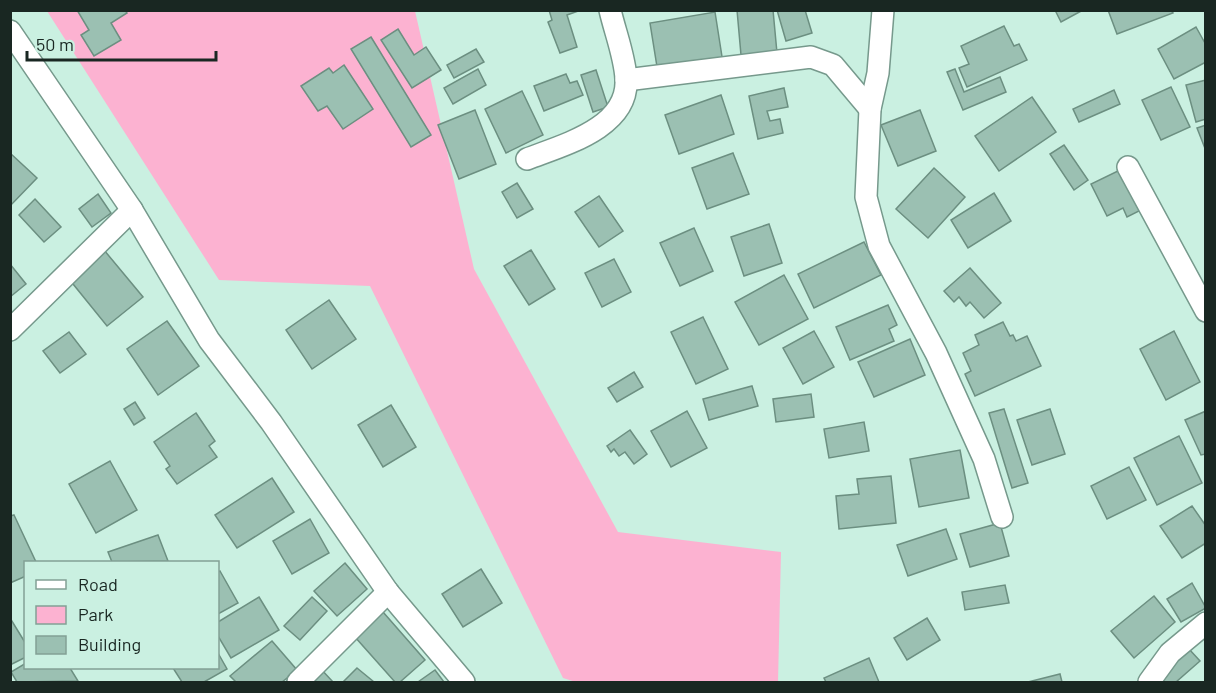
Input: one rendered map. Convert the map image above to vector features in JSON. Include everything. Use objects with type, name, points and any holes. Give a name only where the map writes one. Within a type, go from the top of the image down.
[{"type":"street","points":[[527,159],[589,134],[620,109],[626,80],[610,10]]},
{"type":"street","points":[[883,10],[878,73],[870,109],[866,197],[879,246],[936,353],[984,459],[1002,517]]},
{"type":"street","points":[[10,31],[132,210],[209,340],[271,422],[388,592],[464,682]]},
{"type":"street","points":[[626,80],[811,57],[833,65],[870,109]]},
{"type":"street","points":[[1128,167],[1206,311]]},
{"type":"street","points":[[10,330],[132,210]]},
{"type":"street","points":[[298,682],[388,592]]},
{"type":"street","points":[[1149,682],[1170,653],[1206,623]]},
{"type":"green space","points":[[47,11],[415,11],[474,269],[618,532],[781,552],[778,682],[576,682],[563,678],[370,286],[219,280]]},
{"type":"building","points":[[77,10],[125,10],[127,13],[111,23],[121,40],[94,56],[81,35],[89,30]]},
{"type":"building","points":[[549,10],[581,10],[567,15],[577,47],[560,53],[548,22],[552,20]]},
{"type":"building","points":[[737,10],[773,10],[777,53],[741,55]]},
{"type":"building","points":[[777,10],[805,10],[812,33],[786,41]]},
{"type":"building","points":[[1055,10],[1083,10],[1061,22]]},
{"type":"building","points":[[1108,10],[1171,10],[1173,13],[1117,34]]},
{"type":"building","points":[[715,12],[723,63],[658,73],[650,23]]},
{"type":"building","points":[[1004,26],[1014,46],[1019,44],[1027,60],[967,87],[959,68],[969,64],[961,46]]},
{"type":"building","points":[[1196,27],[1206,45],[1206,62],[1174,79],[1158,49]]},
{"type":"building","points":[[398,29],[414,55],[426,47],[441,70],[412,88],[381,40]]},
{"type":"building","points":[[371,37],[431,135],[411,147],[351,49]]},
{"type":"building","points":[[476,49],[484,62],[454,78],[447,65]]},
{"type":"building","points":[[344,65],[373,109],[343,129],[327,106],[318,111],[301,86],[329,68],[333,73]]},
{"type":"building","points":[[478,69],[486,85],[453,104],[444,88]]},
{"type":"building","points":[[955,69],[964,92],[1000,77],[1006,92],[963,110],[947,72]]},
{"type":"building","points":[[596,70],[608,107],[593,112],[581,75]]},
{"type":"building","points":[[566,74],[570,83],[577,81],[583,95],[544,111],[534,86]]},
{"type":"building","points":[[1206,80],[1206,119],[1196,122],[1186,85]]},
{"type":"building","points":[[1171,87],[1190,127],[1161,140],[1142,100]]},
{"type":"building","points":[[784,88],[788,107],[767,111],[770,121],[780,119],[783,133],[758,139],[749,96]]},
{"type":"building","points":[[1114,90],[1120,104],[1079,122],[1073,109]]},
{"type":"building","points":[[522,91],[543,135],[506,153],[485,109]]},
{"type":"building","points":[[721,95],[734,134],[679,154],[665,115]]},
{"type":"building","points":[[1032,97],[1056,132],[999,171],[975,136]]},
{"type":"building","points":[[475,110],[496,164],[459,179],[438,125]]},
{"type":"building","points":[[920,110],[936,151],[898,166],[881,125]]},
{"type":"building","points":[[1206,125],[1206,151],[1197,128]]},
{"type":"building","points":[[1064,145],[1088,180],[1074,190],[1050,154]]},
{"type":"building","points":[[10,153],[37,178],[10,206]]},
{"type":"building","points":[[733,153],[749,194],[707,209],[692,168]]},
{"type":"building","points":[[934,168],[965,197],[928,238],[896,209]]},
{"type":"building","points":[[1122,169],[1143,209],[1127,217],[1123,208],[1107,216],[1091,184]]},
{"type":"building","points":[[517,183],[533,209],[517,218],[502,192]]},
{"type":"building","points":[[994,193],[1011,221],[968,248],[951,220]]},
{"type":"building","points":[[98,194],[111,213],[92,227],[79,209]]},
{"type":"building","points":[[599,196],[623,231],[599,247],[575,212]]},
{"type":"building","points":[[35,199],[61,227],[44,242],[19,215]]},
{"type":"building","points":[[769,224],[782,263],[744,276],[731,237]]},
{"type":"building","points":[[694,228],[713,271],[680,286],[660,243]]},
{"type":"building","points":[[864,242],[881,275],[814,308],[798,274]]},
{"type":"building","points":[[104,250],[143,297],[107,326],[69,279]]},
{"type":"building","points":[[531,250],[555,289],[529,305],[504,266]]},
{"type":"building","points":[[614,259],[631,292],[602,307],[585,273]]},
{"type":"building","points":[[10,264],[26,284],[10,297]]},
{"type":"building","points":[[970,268],[1001,303],[984,318],[970,302],[966,306],[959,297],[954,302],[944,291]]},
{"type":"building","points":[[784,275],[808,319],[759,345],[735,302]]},
{"type":"building","points":[[329,300],[356,339],[312,369],[286,330]]},
{"type":"building","points":[[888,305],[897,325],[889,329],[894,341],[850,360],[836,327]]},
{"type":"building","points":[[703,317],[728,369],[696,384],[671,332]]},
{"type":"building","points":[[167,321],[199,366],[158,395],[127,349]]},
{"type":"building","points":[[1003,322],[1010,336],[1013,335],[1016,341],[1027,336],[1041,366],[975,396],[965,374],[971,371],[963,353],[979,345],[975,335]]},
{"type":"building","points":[[814,331],[834,367],[803,384],[783,348]]},
{"type":"building","points":[[1174,331],[1200,382],[1166,400],[1140,349]]},
{"type":"building","points":[[69,332],[86,354],[60,373],[43,351]]},
{"type":"building","points":[[910,339],[925,375],[874,397],[858,362]]},
{"type":"building","points":[[634,372],[643,387],[617,402],[608,388]]},
{"type":"building","points":[[752,386],[758,406],[709,420],[703,399]]},
{"type":"building","points":[[811,394],[814,417],[776,422],[773,399]]},
{"type":"building","points":[[135,402],[145,418],[134,425],[124,409]]},
{"type":"building","points":[[391,405],[416,447],[383,467],[358,425]]},
{"type":"building","points":[[1004,409],[1028,483],[1012,488],[989,413]]},
{"type":"building","points":[[1050,409],[1065,454],[1032,465],[1017,420]]},
{"type":"building","points":[[687,411],[707,448],[671,467],[651,431]]},
{"type":"building","points":[[1206,411],[1206,454],[1201,455],[1185,420]]},
{"type":"building","points":[[196,413],[215,441],[209,446],[217,457],[177,484],[166,469],[170,466],[154,442]]},
{"type":"building","points":[[864,422],[869,451],[829,458],[824,429]]},
{"type":"building","points":[[630,430],[647,454],[634,464],[625,452],[619,456],[614,449],[611,452],[607,446]]},
{"type":"building","points":[[1179,436],[1202,483],[1157,505],[1134,458]]},
{"type":"building","points":[[960,450],[969,498],[919,507],[910,459]]},
{"type":"building","points":[[110,461],[137,510],[96,533],[69,484]]},
{"type":"building","points":[[1129,467],[1146,500],[1107,519],[1091,486]]},
{"type":"building","points":[[891,476],[896,523],[839,529],[836,496],[859,494],[857,479]]},
{"type":"building","points":[[272,478],[294,512],[237,548],[215,515]]},
{"type":"building","points":[[1192,506],[1206,526],[1206,543],[1182,558],[1160,526]]},
{"type":"building","points":[[14,515],[36,561],[24,561],[24,577],[10,583],[10,516]]},
{"type":"building","points":[[310,519],[329,553],[292,574],[273,541]]},
{"type":"building","points":[[1000,523],[1009,556],[970,567],[960,534]]},
{"type":"building","points":[[946,529],[957,559],[908,576],[897,545]]},
{"type":"building","points":[[158,535],[168,561],[112,561],[108,552]]},
{"type":"building","points":[[345,563],[367,589],[337,616],[314,591]]},
{"type":"building","points":[[481,569],[502,603],[463,627],[442,594]]},
{"type":"building","points":[[219,572],[238,603],[219,613]]},
{"type":"building","points":[[1192,583],[1206,608],[1181,622],[1167,599]]},
{"type":"building","points":[[1005,585],[1009,603],[965,610],[962,592]]},
{"type":"building","points":[[1154,596],[1175,622],[1134,658],[1111,631]]},
{"type":"building","points":[[259,597],[279,630],[231,658],[219,638],[219,621]]},
{"type":"building","points":[[312,597],[327,611],[300,640],[284,626]]},
{"type":"building","points":[[383,612],[425,660],[400,682],[395,682],[355,637]]},
{"type":"building","points":[[10,618],[24,641],[24,658],[10,665]]},
{"type":"building","points":[[927,618],[940,640],[907,660],[894,638]]},
{"type":"building","points":[[272,641],[297,670],[282,682],[236,682],[230,676]]},
{"type":"building","points":[[1189,649],[1200,661],[1176,682],[1163,682],[1158,677]]},
{"type":"building","points":[[219,655],[227,669],[204,682],[182,682],[174,669],[219,669]]},
{"type":"building","points":[[869,658],[879,682],[826,682],[824,678]]},
{"type":"building","points":[[24,664],[24,669],[71,669],[78,681],[17,682],[11,672]]},
{"type":"building","points":[[320,668],[333,682],[304,682]]},
{"type":"building","points":[[357,668],[374,682],[343,682]]},
{"type":"building","points":[[435,670],[444,682],[418,682]]},
{"type":"building","points":[[1060,674],[1062,682],[1028,682]]}]
